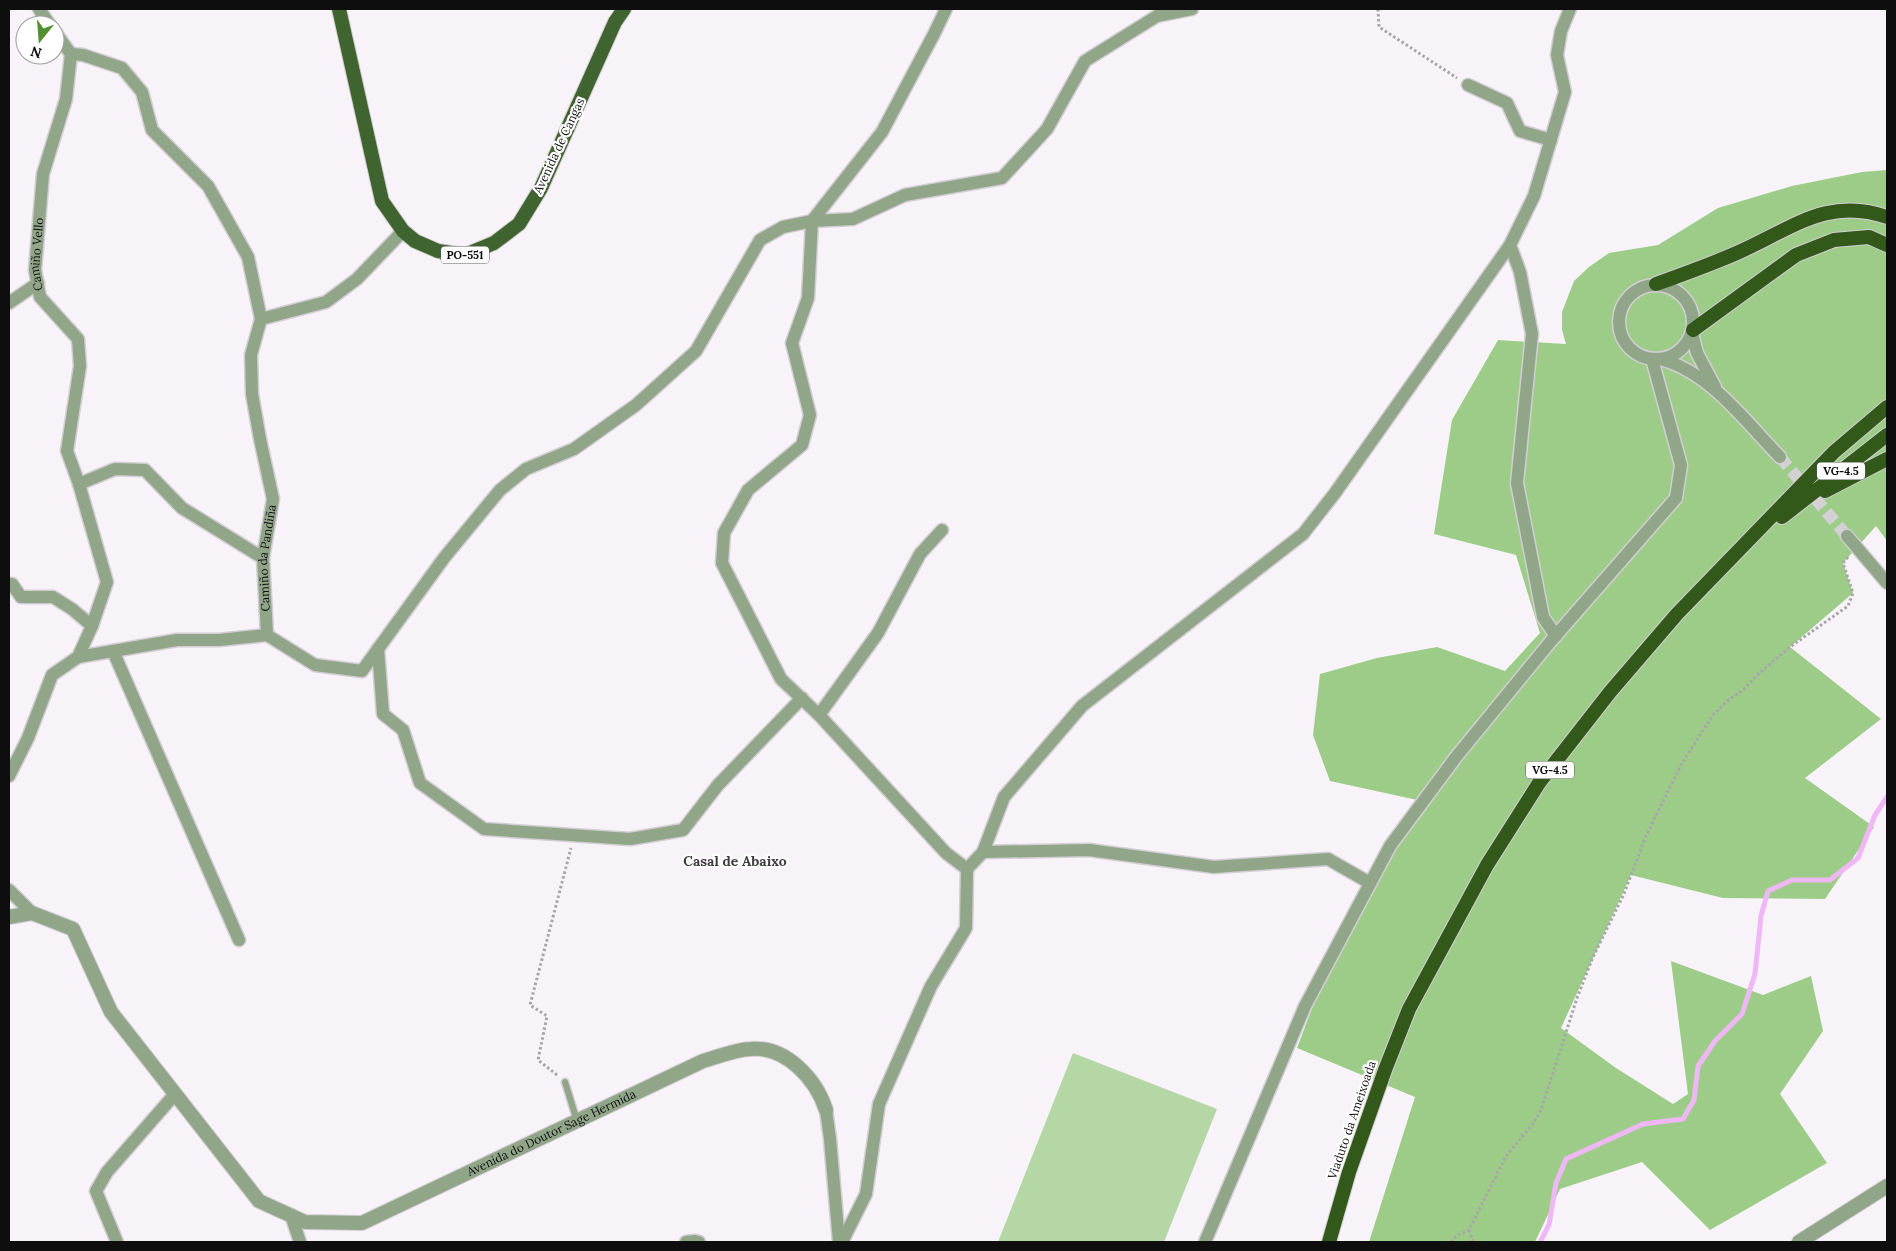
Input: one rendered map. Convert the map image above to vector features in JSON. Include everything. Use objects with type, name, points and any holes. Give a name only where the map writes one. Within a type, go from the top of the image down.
[{"type":"highway","points":[[1656,284],[1725,258],[1822,213],[1848,210],[1872,212],[1887,218]]},
{"type":"highway","points":[[1693,332],[1796,255],[1834,240],[1869,237],[1887,245]]},
{"type":"highway","points":[[1731,559],[1834,452],[1887,407]]},
{"type":"highway","name":"VG-4.5","points":[[1731,559],[1795,506],[1887,435]]},
{"type":"highway","points":[[1795,506],[1887,459]]},
{"type":"highway","name":"Viaduto da Ameixoada","points":[[1329,1242],[1349,1172],[1409,1009],[1487,865],[1540,784],[1616,685],[1677,614],[1731,559]]},
{"type":"main road","name":"Avenida de Cangas","points":[[339,9],[382,201],[403,232],[415,241],[438,251],[465,255],[494,243],[519,224],[541,188],[615,22],[624,9]]},
{"type":"street","points":[[946,9],[882,132],[812,222],[808,298],[792,343],[810,415],[802,445],[748,490],[724,533],[722,562],[781,679],[819,715],[946,853],[967,869]]},
{"type":"street","points":[[9,776],[28,738],[52,675],[78,657],[177,640],[219,640],[267,636],[315,666],[362,671],[444,558],[500,490],[526,469],[574,448],[636,405],[696,351],[760,240],[783,228],[812,222],[853,219],[905,195],[1002,178],[1047,129],[1085,61],[1157,16],[1192,9]]},
{"type":"street","points":[[841,1242],[866,1194],[879,1104],[931,986],[966,928],[967,869],[983,852],[1004,797],[1082,706],[1304,534],[1335,493],[1510,245],[1534,196],[1565,92],[1557,55],[1561,31],[1570,9]]},
{"type":"street","points":[[65,46],[71,54],[83,55],[122,68],[142,92],[152,130],[208,186],[248,256],[261,319],[326,302],[357,279],[403,232]]},
{"type":"street","name":"Camiño Vello","points":[[71,54],[66,99],[44,174],[35,270],[40,297],[78,339],[80,366],[67,451],[79,484],[107,582],[92,626]]},
{"type":"street","points":[[1468,85],[1507,103],[1520,131],[1551,140]]},
{"type":"street","points":[[1510,245],[1520,272],[1532,334],[1517,483],[1543,617],[1556,636]]},
{"type":"street","points":[[9,303],[38,283]]},
{"type":"street","points":[[1717,392],[1697,353],[1691,310],[1686,300],[1678,292],[1667,286],[1656,284],[1643,286],[1632,292],[1624,302],[1619,314],[1618,326],[1622,338],[1629,349],[1640,356],[1680,366],[1717,392],[1780,458]]},
{"type":"street","name":"Camiño da Pandiña","points":[[261,319],[251,354],[252,394],[274,499],[263,558],[267,636]]},
{"type":"street","points":[[1656,359],[1670,357],[1680,351],[1693,332]]},
{"type":"street","points":[[1205,1242],[1305,1006],[1390,846],[1456,757],[1556,636],[1676,498],[1681,464],[1656,359]]},
{"type":"street","points":[[79,484],[115,469],[145,470],[182,508],[263,558]]},
{"type":"street","points":[[819,715],[878,633],[920,554],[942,530]]},
{"type":"street","points":[[1847,536],[1887,583]]},
{"type":"street","points":[[9,584],[12,584],[22,597],[52,597],[72,609],[92,626],[78,657]]},
{"type":"street","points":[[378,649],[383,714],[403,730],[420,783],[484,829],[630,839],[683,830],[718,785],[802,698]]},
{"type":"street","points":[[113,651],[239,940]]},
{"type":"street","points":[[983,852],[1089,850],[1214,867],[1328,859],[1370,883]]},
{"type":"street","points":[[9,890],[32,913]]},
{"type":"street","points":[[9,917],[32,913]]},
{"type":"street","name":"Avenida do Doutor Sage Hermida","points":[[32,913],[74,929],[111,1012],[259,1201],[305,1222],[362,1223],[703,1061],[751,1048],[773,1051],[794,1064],[809,1078],[822,1097],[830,1139],[841,1242]]},
{"type":"street","points":[[117,1242],[96,1191],[107,1172],[176,1094]]},
{"type":"street","points":[[1799,1242],[1887,1186]]},
{"type":"street","points":[[291,1215],[300,1242]]},
{"type":"street","points":[[686,1242],[699,1242]]},
{"type":"lane","points":[[565,1082],[577,1121]]},
{"type":"path","points":[[1378,9],[1379,27],[1468,85]]},
{"type":"path","points":[[1451,1242],[1456,1236],[1469,1230],[1506,1156],[1532,1125],[1540,1110],[1593,956],[1624,894],[1645,838],[1681,765],[1713,715],[1726,702],[1744,689],[1756,676],[1790,648],[1848,606],[1853,593],[1843,563],[1857,547]]},
{"type":"path","points":[[565,1082],[538,1060],[547,1016],[530,1005],[575,836]]},
{"type":"path","points":[[1469,1230],[1473,1242]]},
{"type":"green space","points":[[1887,170],[1887,541],[1876,526],[1843,563],[1853,593],[1790,647],[1881,719],[1805,778],[1874,827],[1825,899],[1723,898],[1631,875],[1561,1028],[1616,1068],[1673,1104],[1688,1094],[1671,961],[1763,995],[1811,976],[1823,1031],[1780,1094],[1827,1163],[1710,1230],[1642,1162],[1560,1189],[1535,1242],[1369,1242],[1415,1097],[1297,1048],[1314,1003],[1396,849],[1431,803],[1330,781],[1313,735],[1320,674],[1377,658],[1437,647],[1505,671],[1540,633],[1516,555],[1434,534],[1452,420],[1498,340],[1566,344],[1562,330],[1562,312],[1574,281],[1589,267],[1609,253],[1658,245],[1718,208],[1792,186],[1862,172]]},
{"type":"green space","points":[[1073,1053],[1217,1109],[1164,1242],[998,1242]]},
{"type":"waterway","points":[[1540,1242],[1549,1225],[1556,1183],[1566,1159],[1643,1124],[1683,1119],[1694,1100],[1698,1066],[1715,1041],[1742,1014],[1755,974],[1761,916],[1768,891],[1792,880],[1830,880],[1858,858],[1875,815],[1887,797]]},
{"type":"tunnel","points":[[1780,457],[1847,536]]},
{"type":"district","name":"Casal de Abaixo","points":[[735,861]]}]
